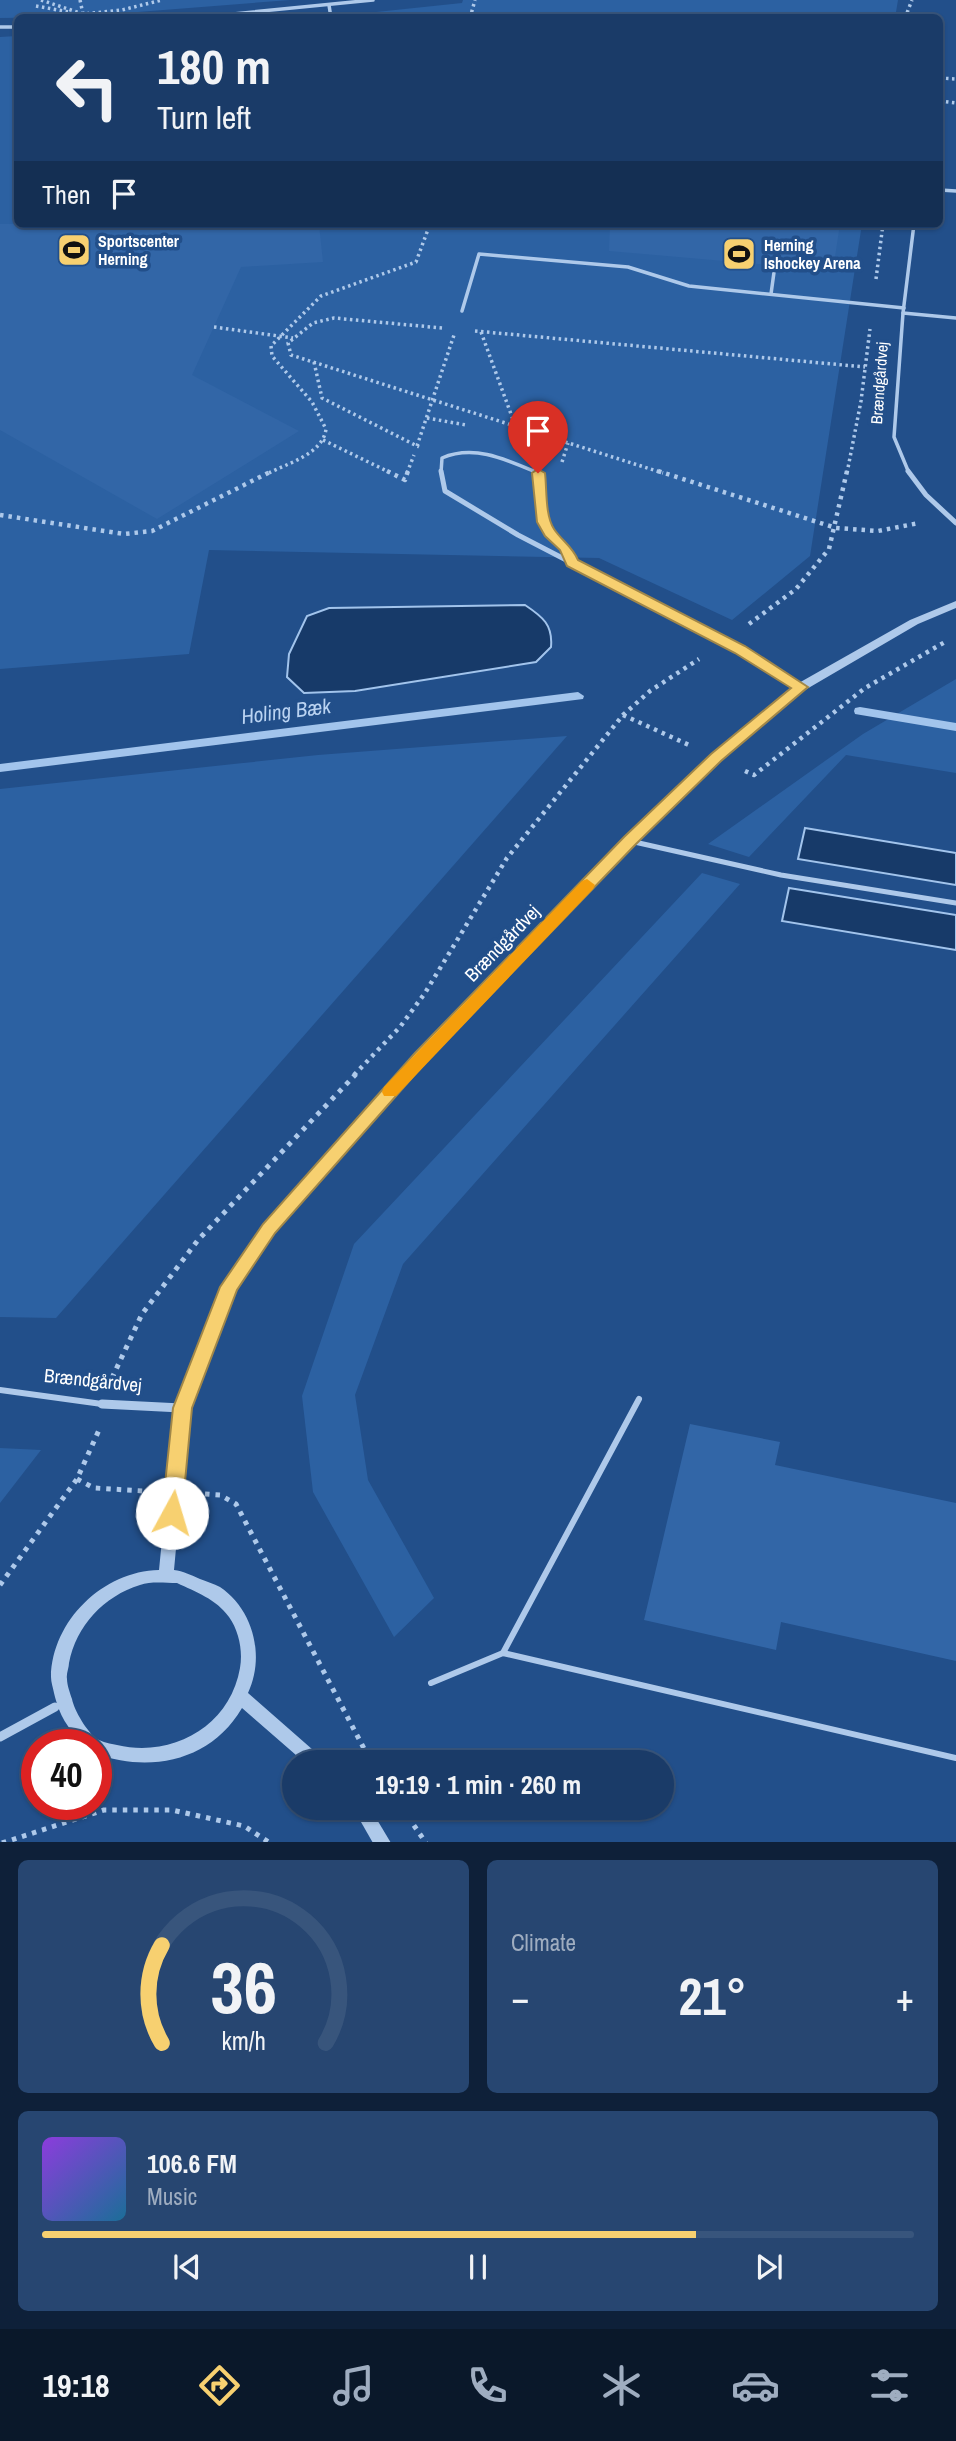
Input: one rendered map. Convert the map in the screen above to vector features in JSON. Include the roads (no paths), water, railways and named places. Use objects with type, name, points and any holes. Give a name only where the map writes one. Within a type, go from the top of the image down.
[{"type":"street","name":"Brændgårdvej","points":[[166,1576],[182,1408],[229,1287],[269,1228],[421,1057],[629,841],[716,757],[801,687],[914,622],[956,604]]},
{"type":"street","name":"Brændgårdvej","points":[[102,1404],[182,1408]]},
{"type":"street","points":[[71,1729],[55,1707],[49,1684],[50,1660],[57,1636],[72,1615],[91,1598],[114,1584],[139,1577],[166,1576],[190,1580],[213,1592],[231,1607],[243,1627],[250,1650],[248,1674],[241,1697],[225,1721],[203,1738],[176,1752],[146,1757],[112,1753]]},
{"type":"street","points":[[241,1697],[301,1750]]},
{"type":"street","points":[[0,1737],[55,1707]]},
{"type":"street","points":[[369,1820],[382,1842]]},
{"type":"lane","points":[[234,14],[373,0]]},
{"type":"lane","points":[[330,5],[331,14]]},
{"type":"lane","name":"Brændgårdvej","points":[[914,228],[903,310],[894,437],[897,455],[917,487],[956,523]]},
{"type":"lane","points":[[462,311],[479,254],[628,267],[689,286],[873,303],[956,317]]},
{"type":"lane","points":[[771,294],[775,265]]},
{"type":"lane","points":[[572,563],[566,548],[543,522],[538,473],[478,451],[454,450],[442,458],[441,472],[445,491],[517,535],[725,642],[801,687]]},
{"type":"lane","points":[[629,841],[781,875],[956,904]]},
{"type":"lane","name":"Brændgårdvej","points":[[0,1390],[102,1404]]},
{"type":"lane","points":[[503,1653],[639,1399]]},
{"type":"lane","points":[[431,1683],[503,1653],[956,1759]]},
{"type":"waterway","name":"Holing Bæk","points":[[0,768],[578,696]]},
{"type":"waterway","name":"Holing Bæk","points":[[860,711],[956,727]]},
{"type":"place","name":"Sportscenter Herning","points":[[74,250]]},
{"type":"place","name":"Herning Ishockey Arena","points":[[739,254]]}]
